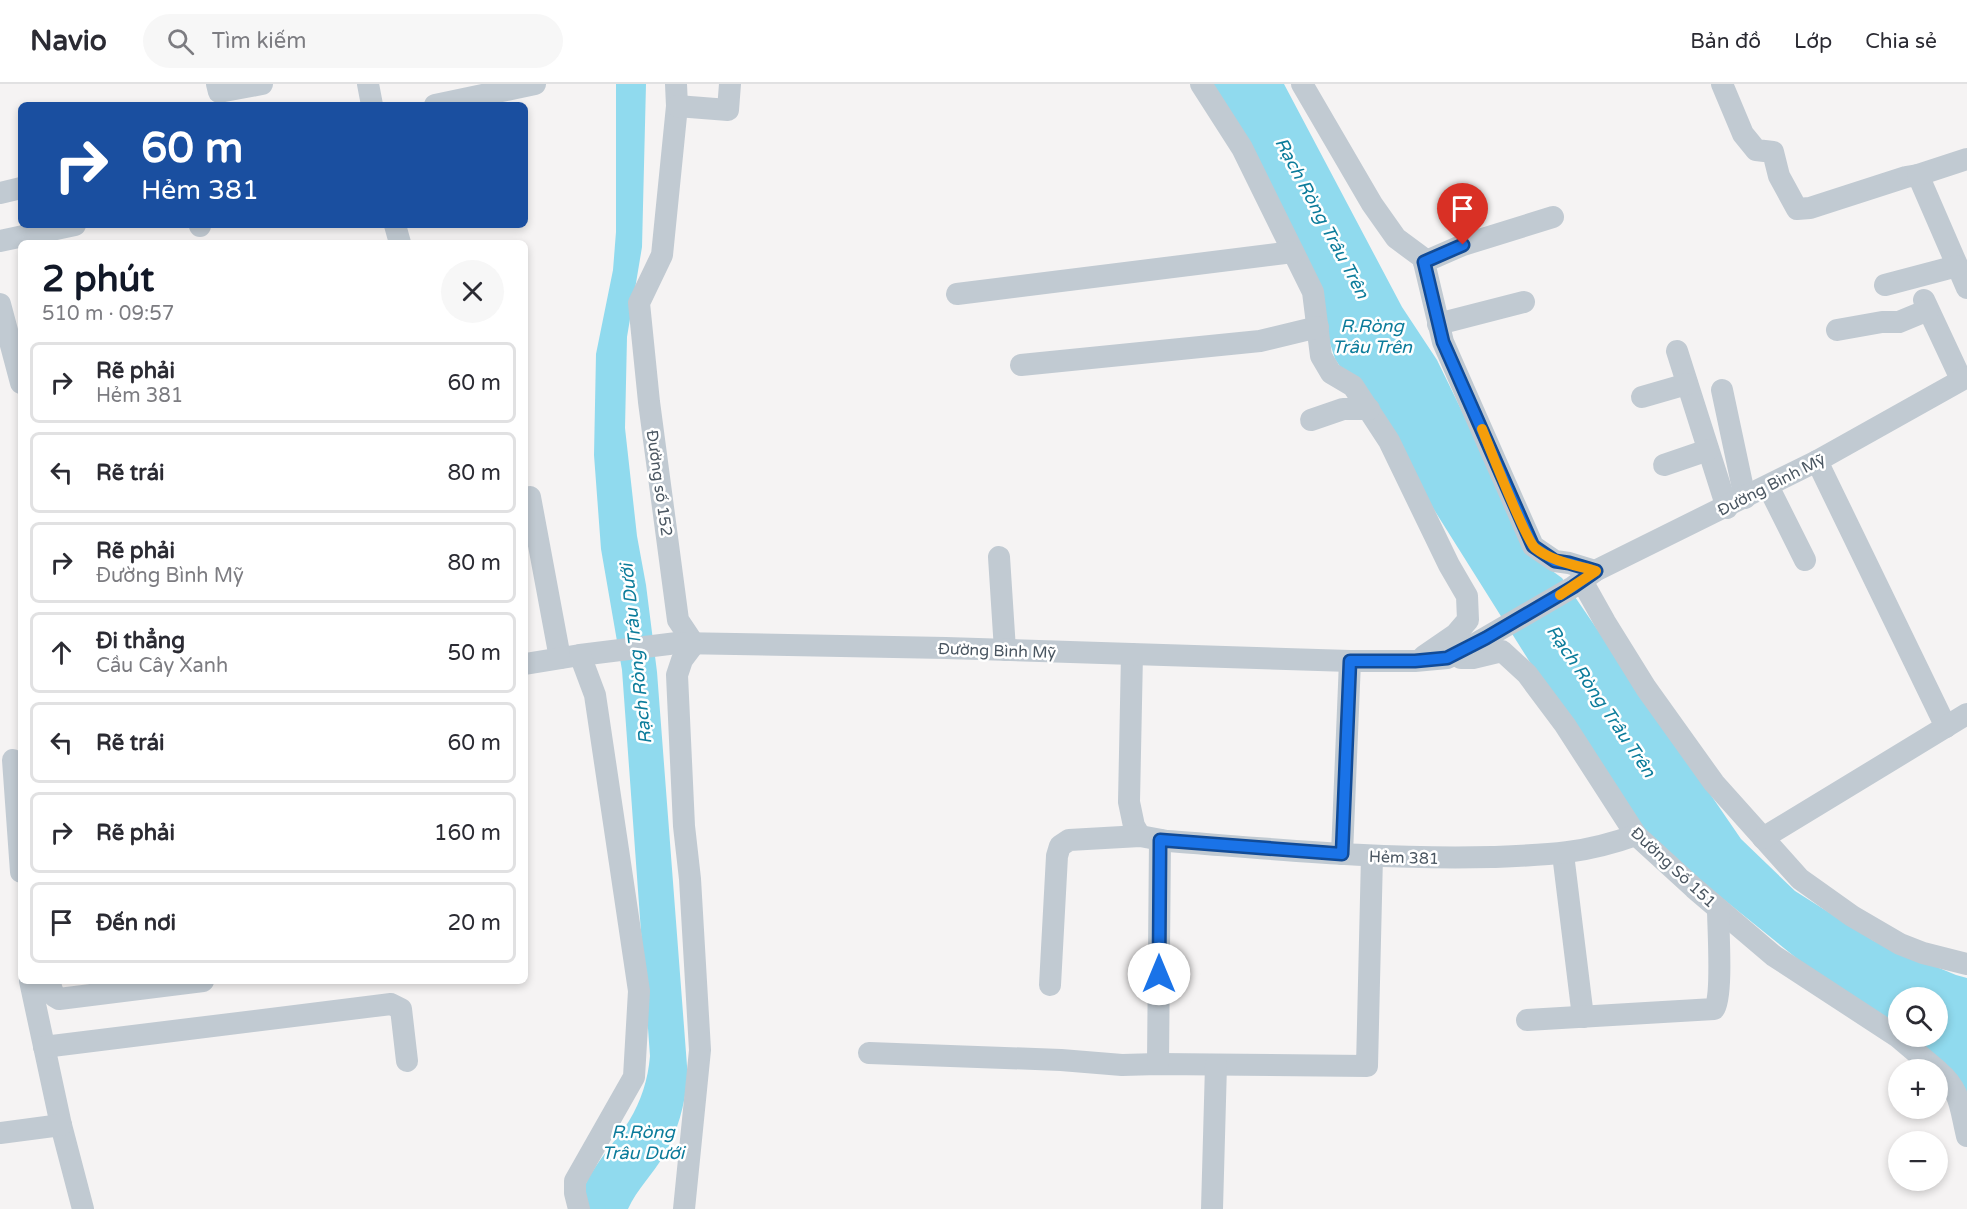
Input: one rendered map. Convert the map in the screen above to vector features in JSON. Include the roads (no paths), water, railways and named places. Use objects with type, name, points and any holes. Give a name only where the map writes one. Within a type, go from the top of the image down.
[{"type":"street","points":[[217,84],[219,92],[262,84]]},
{"type":"street","points":[[368,84],[371,102]]},
{"type":"street","points":[[449,102],[535,84]]},
{"type":"street","points":[[677,95],[728,110],[730,84]]},
{"type":"street","points":[[1201,84],[1242,148],[1313,292],[1321,356],[1331,373],[1353,386],[1389,441],[1449,565],[1467,596],[1468,620],[1449,640],[1415,661]]},
{"type":"street","points":[[1302,84],[1372,204],[1396,238],[1423,258],[1443,342],[1533,546],[1555,561],[1569,563],[1584,580],[1605,622],[1646,688],[1714,783],[1800,879],[1852,916],[1900,944],[1923,953],[1967,964]]},
{"type":"street","points":[[1722,84],[1743,134],[1756,150],[1773,152],[1779,176],[1797,209],[1810,208],[1967,159]]},
{"type":"street","name":"Đường số 152","points":[[677,95],[662,255],[639,303],[649,402],[678,620],[685,644]]},
{"type":"street","points":[[1918,175],[1967,288]]},
{"type":"street","points":[[0,193],[18,189]]},
{"type":"street","points":[[1424,262],[1463,245],[1553,216]]},
{"type":"street","points":[[0,241],[61,228]]},
{"type":"street","points":[[957,294],[1293,252]]},
{"type":"street","points":[[1885,285],[1957,266]]},
{"type":"street","points":[[1438,324],[1524,302]]},
{"type":"street","points":[[0,304],[18,372]]},
{"type":"street","points":[[1837,330],[1882,322],[1899,322],[1926,305],[1964,378]]},
{"type":"street","points":[[1021,366],[1260,341],[1317,327]]},
{"type":"street","points":[[1677,351],[1708,450],[1736,503]]},
{"type":"street","name":"Đường Bình Mỹ","points":[[528,663],[570,656],[685,644],[1350,661],[1415,661],[1447,658],[1584,580],[1817,461],[1964,378]]},
{"type":"street","points":[[1642,397],[1687,384]]},
{"type":"street","points":[[1722,390],[1736,503]]},
{"type":"street","points":[[1311,420],[1343,409],[1369,409]]},
{"type":"street","points":[[1664,465],[1708,450]]},
{"type":"street","points":[[1817,461],[1946,727]]},
{"type":"street","points":[[1768,486],[1805,560]]},
{"type":"street","points":[[530,497],[570,656],[595,695],[639,991],[634,1077],[575,1181],[579,1209]]},
{"type":"street","points":[[999,557],[1005,651]]},
{"type":"street","points":[[684,1209],[700,1050],[690,879],[684,826],[677,675],[685,644]]},
{"type":"street","name":"Đường Số 151","points":[[1447,658],[1473,658],[1502,651],[1527,674],[1593,765],[1636,835],[1774,956],[1898,1037],[1924,1059]]},
{"type":"street","points":[[1132,654],[1130,802],[1134,826],[1150,838],[1158,1064]]},
{"type":"street","points":[[1342,854],[1350,661]]},
{"type":"street","points":[[1762,838],[1967,714]]},
{"type":"street","points":[[11,760],[18,838]]},
{"type":"street","name":"Hẻm 381","points":[[1050,985],[1057,856],[1060,846],[1069,840],[1150,838],[1342,854],[1450,858],[1563,854],[1610,844],[1636,835]]},
{"type":"street","points":[[1563,854],[1583,1017]]},
{"type":"street","points":[[869,1053],[1061,1060],[1122,1065],[1367,1066],[1372,856]]},
{"type":"street","points":[[1527,1020],[1714,1009],[1718,1004],[1718,909]]},
{"type":"street","points":[[31,984],[61,1125],[83,1209]]},
{"type":"street","points":[[50,984],[54,996],[59,999],[179,984]]},
{"type":"street","points":[[44,1047],[391,1004],[399,1006],[402,1013],[407,1061]]},
{"type":"street","points":[[1212,1209],[1216,1065]]},
{"type":"street","name":"Đường Số 151","points":[[1948,1079],[1954,1089],[1967,1136]]},
{"type":"street","points":[[0,1132],[61,1125]]},
{"type":"water","name":"R.Ròng Trâu Dưới","points":[[616,84],[646,84],[642,247],[627,337],[625,428],[637,536],[657,672],[688,1079],[680,1118],[669,1146],[628,1209],[586,1209],[584,1191],[586,1184],[633,1113],[646,1082],[650,1056],[622,670],[601,549],[594,455],[596,354],[613,270],[616,232]]},
{"type":"water","name":"R.Ròng Trâu Trên","points":[[1209,84],[1284,84],[1402,307],[1437,360],[1533,557],[1562,578],[1741,839],[1795,891],[1874,941],[1967,978],[1967,1115],[1948,1091],[1948,1059],[1922,1059],[1912,1047],[1948,1047],[1948,987],[1888,987],[1888,1025],[1836,990],[1645,836],[1531,664],[1411,473],[1335,359],[1328,337]]},
{"type":"water label","name":"Rạch Ròng Trâu Trên","points":[[1322,218]]},
{"type":"water label","name":"Rạch Ròng Trâu Dưới","points":[[636,654]]},
{"type":"water label","name":"Rạch Ròng Trâu Trên","points":[[1601,701]]}]
